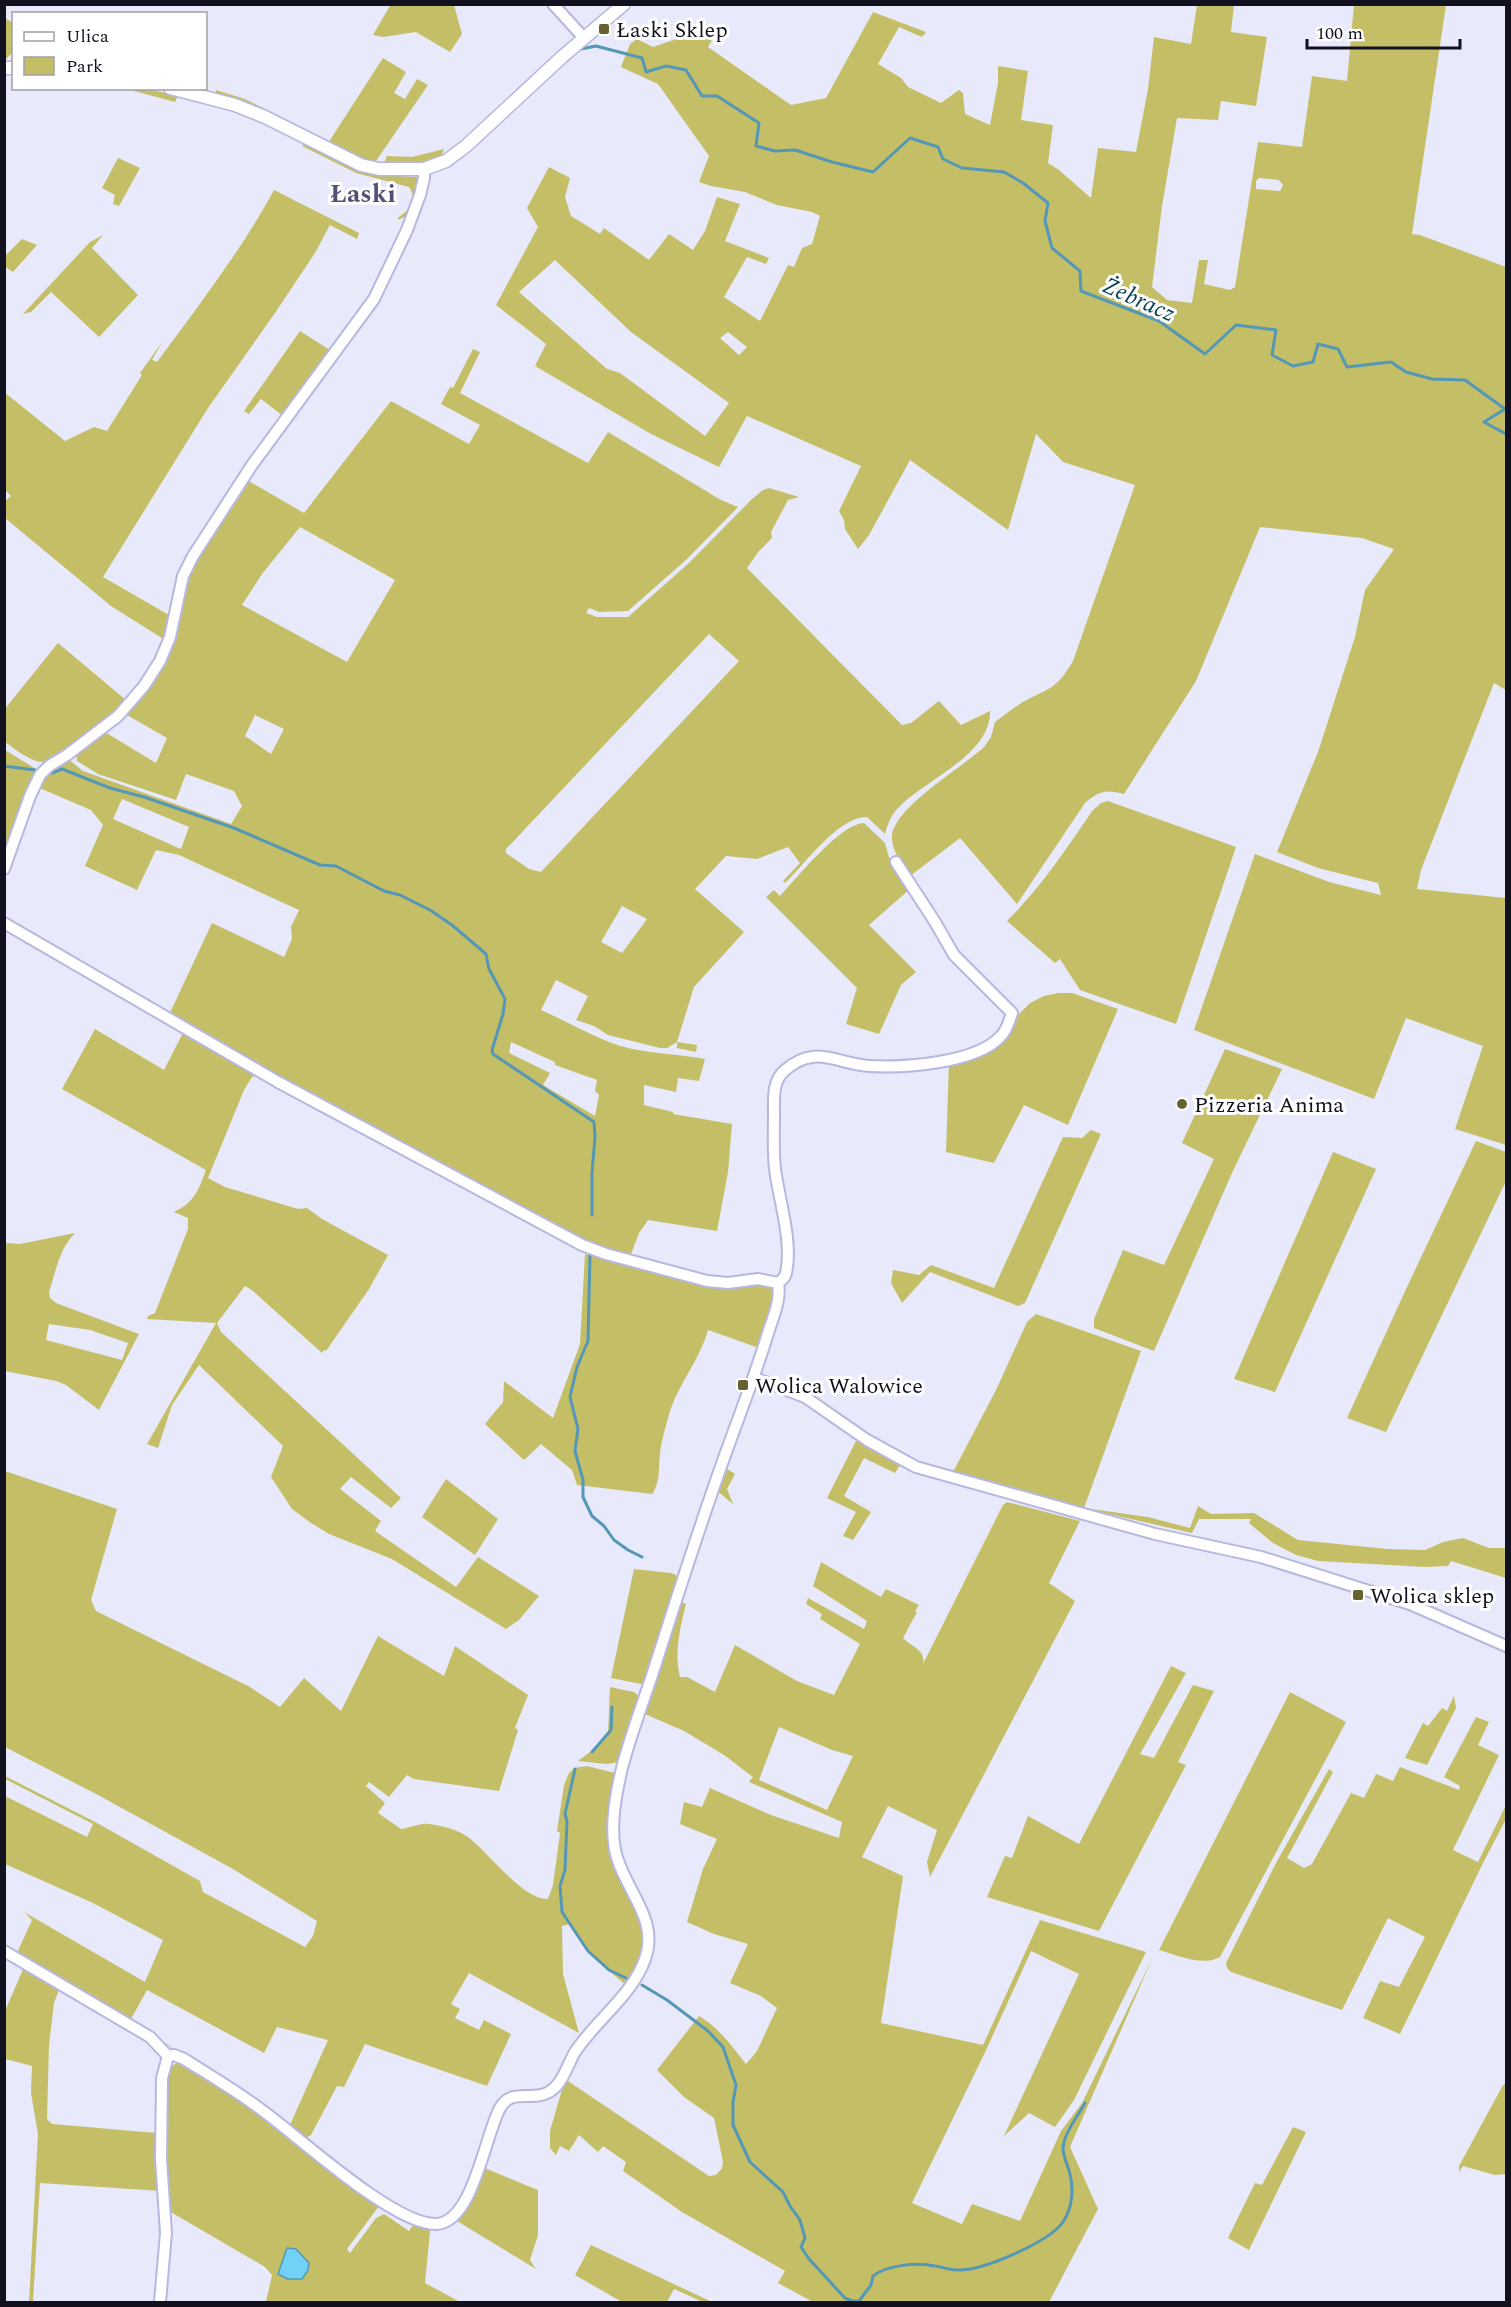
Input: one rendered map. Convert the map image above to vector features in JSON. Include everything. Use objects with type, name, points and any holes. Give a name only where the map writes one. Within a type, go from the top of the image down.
[{"type":"street","points":[[553,4],[584,38]]},
{"type":"street","points":[[178,90],[235,105],[265,117],[361,165],[379,170],[424,169],[446,161],[466,146],[624,4]]},
{"type":"street","points":[[4,869],[30,796],[40,775],[118,716],[144,686],[160,661],[170,637],[183,576],[193,556],[252,465],[374,299],[407,230],[420,195],[424,169]]},
{"type":"street","points":[[168,2056],[174,2055],[184,2059],[243,2096],[327,2163],[389,2205],[414,2218],[435,2224],[448,2221],[456,2216],[464,2203],[501,2106],[515,2096],[542,2095],[554,2088],[576,2051],[629,1988],[645,1960],[650,1942],[648,1925],[621,1868],[615,1848],[614,1820],[619,1785],[622,1768],[696,1539],[754,1378],[779,1298],[778,1283],[786,1275],[788,1249],[774,1166],[774,1088],[782,1072],[813,1056],[837,1058],[867,1066],[905,1066],[983,1051],[1001,1037],[1012,1013],[954,955],[896,862]]},
{"type":"street","points":[[4,923],[287,1087],[582,1245],[606,1254],[707,1281],[728,1283],[758,1279],[778,1283]]},
{"type":"street","points":[[754,1378],[805,1397],[867,1440],[916,1467],[1155,1534],[1261,1557],[1410,1604],[1506,1646]]},
{"type":"street","points":[[4,1951],[150,2037],[168,2056]]},
{"type":"street","points":[[160,2302],[166,2233],[160,2158],[162,2078],[168,2056]]},
{"type":"green space","points":[[391,4],[454,5],[462,34],[450,52],[416,32],[383,37],[373,35]]},
{"type":"green space","points":[[1197,5],[1234,5],[1231,32],[1267,37],[1256,106],[1221,101],[1218,120],[1177,118],[1162,206],[1152,287],[1167,300],[1192,303],[1199,260],[1208,260],[1204,284],[1230,290],[1235,287],[1258,142],[1302,147],[1312,76],[1347,81],[1354,5],[1446,5],[1412,234],[1506,267],[1506,690],[1494,683],[1421,870],[1417,889],[1506,898],[1506,1145],[1455,1129],[1483,1046],[1406,1018],[1374,1099],[1194,1030],[1255,854],[1329,882],[1381,895],[1378,883],[1318,868],[1277,852],[1318,752],[1355,637],[1365,590],[1394,549],[1362,538],[1260,527],[1196,681],[1124,794],[1103,792],[1085,803],[1017,904],[960,838],[910,876],[894,849],[892,839],[894,828],[902,815],[914,803],[984,747],[991,737],[995,722],[1023,702],[1051,687],[1067,671],[1073,661],[1135,485],[1063,462],[1036,434],[1008,530],[910,460],[869,535],[858,549],[845,529],[844,520],[839,511],[861,466],[747,416],[719,467],[651,434],[535,366],[546,344],[496,305],[538,227],[527,208],[549,167],[570,178],[565,197],[571,216],[600,234],[604,228],[649,260],[669,234],[693,250],[705,231],[717,197],[740,204],[725,241],[769,258],[766,264],[747,257],[724,297],[760,321],[788,265],[794,267],[802,248],[812,244],[820,216],[812,212],[777,205],[745,192],[699,182],[709,156],[658,84],[621,67],[630,44],[637,39],[653,47],[688,35],[691,29],[712,40],[708,47],[791,105],[826,98],[873,12],[926,32],[922,37],[899,27],[878,64],[901,78],[908,87],[941,103],[959,90],[963,93],[965,114],[990,125],[998,83],[998,66],[1028,71],[1021,120],[1053,125],[1048,163],[1091,198],[1098,148],[1136,152],[1148,89],[1154,37],[1191,44]],"holes":[[[1259,178],[1279,180],[1283,185],[1280,191],[1256,189],[1256,181]],[[555,260],[631,332],[729,403],[705,436],[620,373],[607,369],[519,292]],[[728,332],[747,347],[739,355],[720,338]]]},
{"type":"green space","points":[[5,18],[12,22],[12,53],[5,60]]},
{"type":"green space","points":[[383,58],[406,72],[394,93],[405,99],[417,79],[428,85],[376,161],[370,163],[330,144],[330,140]]},
{"type":"green space","points":[[131,90],[152,90],[178,96],[175,102]]},
{"type":"green space","points":[[216,90],[245,99],[267,110],[265,112],[215,94]]},
{"type":"green space","points":[[304,143],[362,170],[382,175],[417,177],[419,191],[410,214],[398,220],[413,201],[409,187],[356,173],[302,146]]},
{"type":"green space","points":[[444,149],[441,157],[427,161],[400,165],[385,165],[384,163],[387,156],[412,157]]},
{"type":"green space","points":[[118,158],[140,168],[119,206],[113,204],[115,195],[102,188]]},
{"type":"green space","points":[[274,190],[359,233],[357,239],[330,225],[315,253],[275,313],[208,408],[103,577],[169,615],[165,640],[111,606],[5,518],[5,501],[11,496],[5,490],[4,392],[65,441],[94,427],[107,431],[142,375],[140,373],[163,341],[152,360],[157,362],[248,235]]},
{"type":"green space","points":[[103,235],[92,248],[138,295],[99,337],[51,292],[31,312],[23,314],[90,242]]},
{"type":"green space","points":[[22,239],[37,245],[13,272],[5,267],[5,256]]},
{"type":"green space","points":[[300,331],[333,352],[283,416],[261,399],[249,414],[244,411]]},
{"type":"green space","points":[[473,349],[480,352],[460,393],[588,463],[608,432],[721,500],[738,507],[687,559],[628,611],[599,612],[589,608],[586,613],[597,617],[628,617],[689,563],[752,499],[769,488],[799,497],[788,500],[771,532],[772,538],[747,568],[902,725],[911,723],[939,701],[961,725],[990,711],[987,727],[980,741],[954,766],[897,809],[885,834],[867,817],[845,824],[823,842],[785,883],[783,881],[800,863],[788,847],[757,859],[726,856],[695,889],[744,932],[694,987],[677,1042],[667,1048],[660,1048],[608,1035],[594,1026],[576,1020],[588,996],[556,980],[541,1010],[620,1046],[705,1059],[699,1081],[678,1078],[676,1092],[644,1085],[644,1105],[673,1112],[673,1114],[732,1124],[728,1172],[717,1231],[648,1220],[639,1233],[630,1257],[585,1242],[244,1060],[169,1015],[212,923],[284,957],[292,939],[291,927],[299,910],[179,855],[156,850],[137,890],[85,866],[103,825],[91,810],[37,787],[52,770],[68,759],[83,771],[231,824],[242,806],[234,791],[186,774],[176,800],[98,774],[77,761],[76,754],[105,732],[156,763],[167,738],[127,715],[158,673],[186,576],[221,525],[219,523],[247,480],[304,513],[391,401],[469,444],[480,425],[441,404],[450,387],[453,388]],"holes":[[[300,527],[395,580],[347,662],[242,605],[262,574]],[[709,634],[739,661],[541,872],[529,869],[506,853],[506,849]],[[255,715],[284,729],[271,754],[245,736]],[[122,799],[189,827],[181,849],[113,819]],[[622,906],[647,919],[622,953],[601,942]],[[511,1042],[555,1062],[555,1065],[597,1080],[595,1091],[599,1095],[595,1116],[543,1085],[550,1073],[509,1053]]]},
{"type":"green space","points":[[58,643],[127,701],[73,746],[50,760],[42,762],[27,757],[5,742],[4,710]]},
{"type":"green space","points":[[5,750],[38,772],[5,862]]},
{"type":"green space","points":[[1108,801],[1236,847],[1176,1024],[1080,990],[1060,959],[1055,963],[1007,921],[1042,882],[1092,811],[1101,803]]},
{"type":"green space","points":[[864,823],[885,843],[889,857],[911,888],[869,925],[916,972],[901,985],[879,1034],[846,1024],[857,988],[766,897],[774,890],[780,896],[843,832],[854,825]]},
{"type":"green space","points":[[1072,993],[1118,1009],[1068,1125],[1024,1105],[994,1163],[946,1152],[949,1062],[1009,1029],[1030,1003],[1044,996]]},
{"type":"green space","points":[[95,1029],[164,1070],[183,1033],[258,1075],[252,1077],[244,1090],[208,1178],[225,1187],[298,1209],[307,1208],[322,1219],[388,1255],[369,1289],[326,1351],[322,1353],[245,1286],[217,1323],[221,1332],[401,1498],[391,1508],[351,1477],[340,1489],[381,1521],[375,1531],[456,1587],[478,1557],[539,1596],[519,1620],[506,1629],[392,1559],[329,1534],[292,1509],[271,1477],[283,1446],[199,1365],[172,1405],[158,1448],[147,1444],[216,1323],[147,1319],[155,1313],[188,1229],[188,1218],[174,1212],[187,1204],[195,1195],[206,1170],[62,1089]]},
{"type":"green space","points":[[677,1042],[697,1045],[696,1052],[677,1048]]},
{"type":"green space","points":[[1225,1049],[1282,1069],[1232,1173],[1154,1351],[1094,1328],[1094,1319],[1123,1250],[1164,1265],[1214,1159],[1182,1143]]},
{"type":"green space","points":[[1091,1130],[1101,1134],[1025,1303],[1018,1306],[930,1272],[902,1303],[891,1283],[893,1270],[919,1275],[931,1265],[994,1288],[1063,1137],[1082,1138]]},
{"type":"green space","points":[[1476,1141],[1506,1152],[1506,1181],[1386,1432],[1347,1418],[1407,1287]]},
{"type":"green space","points":[[1333,1152],[1376,1169],[1275,1392],[1234,1379]]},
{"type":"green space","points":[[75,1233],[65,1246],[59,1261],[49,1292],[50,1298],[56,1303],[139,1334],[99,1410],[66,1385],[5,1371],[5,1243],[20,1244]],"holes":[[[49,1324],[90,1330],[128,1343],[122,1360],[46,1340]]]},
{"type":"green space","points":[[585,1254],[717,1287],[756,1284],[772,1287],[774,1299],[759,1348],[708,1330],[672,1406],[661,1445],[658,1480],[652,1494],[577,1485],[572,1470],[541,1444],[524,1460],[485,1424],[503,1402],[504,1381],[553,1418],[580,1344]]},
{"type":"green space","points":[[1036,1314],[1141,1351],[1084,1508],[1148,1517],[1190,1528],[1198,1506],[1211,1514],[1254,1513],[1298,1540],[1387,1549],[1425,1550],[1443,1542],[1463,1538],[1489,1548],[1506,1548],[1506,1578],[1451,1561],[1448,1566],[1426,1567],[1318,1561],[1296,1555],[1273,1543],[1249,1523],[1251,1519],[1199,1519],[1192,1533],[1083,1508],[953,1472],[996,1390],[1027,1322]]},
{"type":"green space","points":[[856,1441],[900,1465],[895,1473],[864,1458],[844,1496],[871,1512],[853,1540],[843,1536],[856,1512],[827,1498]]},
{"type":"green space","points":[[724,1467],[735,1474],[727,1489],[733,1504],[715,1489]]},
{"type":"green space","points":[[5,1471],[117,1509],[91,1600],[96,1611],[250,1687],[280,1707],[304,1678],[341,1711],[378,1636],[444,1676],[455,1646],[528,1695],[515,1728],[518,1730],[499,1791],[414,1779],[407,1775],[389,1797],[369,1782],[366,1786],[385,1803],[378,1813],[401,1829],[428,1824],[460,1832],[476,1844],[517,1884],[538,1897],[548,1899],[553,1885],[560,1833],[557,1831],[564,1785],[569,1773],[574,1768],[587,1766],[615,1773],[617,1776],[611,1837],[644,1921],[646,1946],[627,1986],[589,1954],[570,1924],[562,1926],[563,1974],[579,2033],[469,1973],[451,2004],[460,2009],[455,2018],[479,2030],[484,2020],[511,2034],[487,2086],[365,2044],[344,2087],[337,2086],[311,2135],[304,2139],[289,2127],[328,2040],[277,2027],[264,2053],[147,1990],[131,2019],[181,2054],[5,1948],[4,1946],[17,1953],[32,1920],[24,1912],[145,1982],[163,1940],[93,1903],[5,1864],[5,1796],[87,1837],[93,1824],[5,1779],[5,1776],[97,1823],[200,1881],[203,1892],[305,1947],[313,1936],[317,1921],[233,1869],[5,1747]]},
{"type":"green space","points":[[446,1479],[498,1519],[475,1555],[422,1517]]},
{"type":"green space","points":[[1007,1502],[1080,1521],[1049,1583],[1075,1601],[930,1877],[927,1862],[937,1830],[888,1806],[862,1857],[903,1876],[881,2023],[983,2045],[1040,1920],[1146,1952],[1074,2100],[1055,2127],[1029,2113],[1004,2136],[1079,1974],[1031,1951],[912,2203],[962,2224],[972,2204],[1020,2221],[1061,2131],[1082,2103],[1152,1959],[1070,2147],[1098,2209],[1049,2302],[813,2302],[778,2283],[785,2271],[682,2212],[623,2171],[626,2162],[603,2146],[598,2152],[579,2135],[569,2151],[560,2146],[556,2155],[550,2148],[550,2131],[565,2079],[709,2176],[716,2175],[722,2168],[723,2162],[714,2118],[684,2097],[657,2070],[699,2016],[719,2032],[746,2064],[757,2051],[777,2008],[761,1996],[730,1983],[748,1944],[714,1934],[687,1922],[703,1869],[717,1839],[680,1824],[684,1802],[702,1807],[710,1788],[771,1815],[839,1838],[842,1822],[749,1782],[753,1777],[724,1755],[684,1731],[645,1714],[680,1601],[686,1604],[678,1650],[680,1677],[687,1677],[715,1692],[735,1645],[797,1681],[834,1695],[860,1644],[820,1619],[822,1614],[806,1604],[808,1598],[864,1629],[867,1621],[813,1586],[821,1562],[881,1597],[886,1589],[919,1605],[903,1638],[920,1652],[923,1664],[1003,1505]],"holes":[[[779,1727],[832,1750],[853,1756],[827,1810],[759,1780]]]},
{"type":"green space","points":[[634,1569],[671,1573],[676,1575],[679,1581],[646,1685],[611,1678]]},
{"type":"green space","points":[[1171,1666],[1186,1673],[1140,1754],[1154,1758],[1193,1685],[1214,1691],[1178,1762],[1186,1765],[1099,1931],[987,1897],[1005,1856],[1012,1858],[1028,1816],[1079,1844]]},
{"type":"green space","points":[[610,1687],[634,1692],[640,1697],[619,1762],[607,1764],[578,1761],[598,1746],[608,1732]]},
{"type":"green space","points":[[1290,1692],[1346,1722],[1220,1957],[1205,1961],[1159,1950]]},
{"type":"green space","points":[[1454,1696],[1456,1708],[1427,1765],[1405,1758],[1423,1723],[1428,1726],[1442,1708],[1447,1711]]},
{"type":"green space","points":[[1476,1717],[1489,1722],[1478,1745],[1499,1755],[1453,1850],[1478,1862],[1506,1805],[1506,1819],[1400,2034],[1363,2018],[1380,1981],[1399,1987],[1425,1937],[1388,1918],[1342,2010],[1231,1972],[1226,1963],[1276,1863],[1329,1769],[1333,1772],[1287,1858],[1304,1868],[1312,1864],[1351,1793],[1364,1798],[1376,1774],[1393,1781],[1400,1767],[1459,1790],[1460,1786],[1444,1777]]},
{"type":"green space","points":[[24,1967],[60,1987],[54,2003],[49,2045],[47,2119],[52,2124],[156,2133],[161,2191],[40,2183],[33,2302],[29,2302],[38,2134],[31,2093],[32,2066],[5,2059],[5,2011]]},
{"type":"green space","points":[[178,2062],[218,2082],[382,2202],[347,2249],[350,2253],[376,2218],[384,2214],[409,2231],[415,2222],[433,2226],[430,2232],[425,2283],[460,2302],[266,2302],[272,2275],[265,2267],[169,2211],[165,2165],[167,2070]]},
{"type":"green space","points":[[1506,2084],[1506,2174],[1495,2175],[1463,2166],[1459,2172],[1459,2166],[1503,2085]]},
{"type":"green space","points":[[1293,2127],[1306,2132],[1249,2250],[1228,2238],[1255,2183],[1262,2185]]},
{"type":"green space","points":[[482,2167],[538,2190],[538,2235],[530,2260],[536,2269],[457,2221]]},
{"type":"green space","points":[[591,2245],[712,2302],[703,2302],[674,2289],[667,2302],[622,2302],[575,2275]]},
{"type":"water","points":[[287,2248],[296,2249],[309,2263],[308,2270],[302,2279],[288,2279],[278,2274]]},
{"type":"waterway","name":"Żebracz","points":[[581,49],[596,46],[642,58],[646,72],[666,66],[686,70],[702,96],[717,96],[759,123],[756,146],[775,151],[795,150],[873,172],[910,138],[938,147],[943,159],[962,168],[1004,172],[1023,183],[1048,203],[1045,221],[1052,248],[1080,271],[1081,291],[1159,321],[1205,354],[1236,325],[1276,330],[1272,355],[1293,366],[1313,362],[1318,344],[1338,349],[1347,367],[1391,362],[1406,372],[1432,379],[1465,380],[1505,409],[1484,422],[1506,434]]},
{"type":"waterway","points":[[4,766],[35,770]]},
{"type":"waterway","points":[[52,773],[62,769],[110,788],[144,797],[234,828],[320,865],[336,866],[384,891],[400,895],[430,910],[452,925],[486,954],[489,969],[505,999],[492,1050],[493,1054],[594,1122],[592,1215]]},
{"type":"waterway","points":[[590,1254],[588,1341],[577,1367],[570,1397],[578,1429],[575,1451],[583,1480],[583,1497],[592,1516],[604,1526],[614,1540],[642,1557]]},
{"type":"waterway","points":[[592,1752],[611,1730],[612,1707]]},
{"type":"waterway","points":[[575,1769],[565,1814],[567,1821],[565,1870],[560,1886],[562,1912],[588,1951],[609,1970],[626,1978]]},
{"type":"waterway","points":[[642,1985],[667,2000],[708,2031],[723,2047],[736,2085],[733,2125],[750,2162],[783,2192],[800,2220],[805,2238],[801,2247],[809,2259],[845,2298],[859,2301]]},
{"type":"waterway","points":[[860,2302],[871,2285],[873,2276],[886,2269],[920,2264],[961,2270],[986,2265],[1031,2246],[1056,2230],[1066,2217],[1072,2193],[1064,2155],[1064,2142],[1085,2103]]},
{"type":"place","name":"Łaski Sklep","points":[[604,29]]},
{"type":"place","name":"Pizzeria Anima","points":[[1182,1104]]},
{"type":"place","name":"Wolica Walowice","points":[[743,1385]]},
{"type":"place","name":"Wolica sklep","points":[[1358,1595]]},
{"type":"district","name":"Łaski","points":[[363,193]]}]
